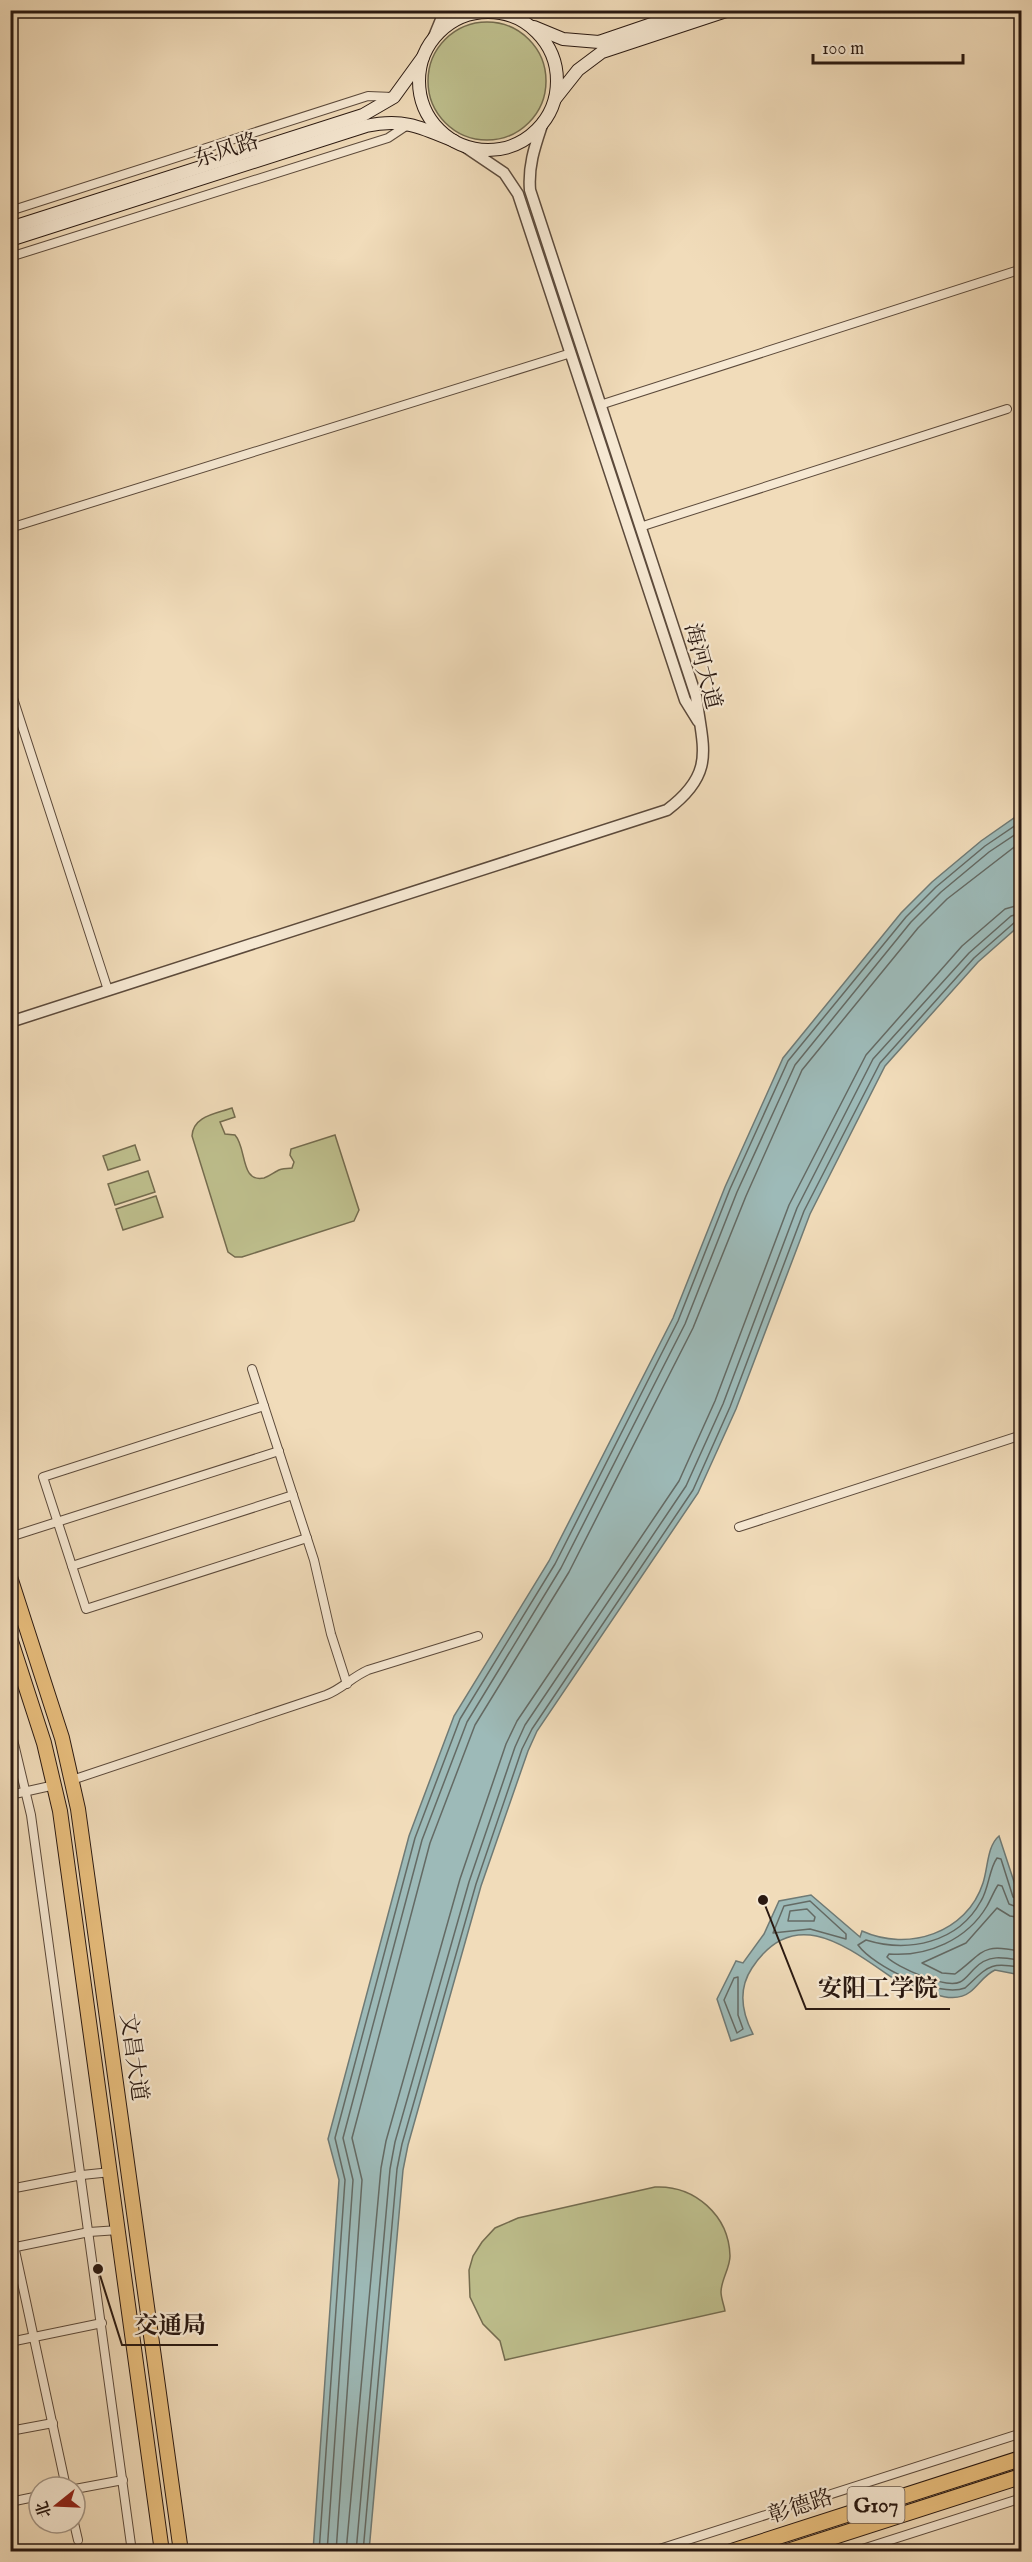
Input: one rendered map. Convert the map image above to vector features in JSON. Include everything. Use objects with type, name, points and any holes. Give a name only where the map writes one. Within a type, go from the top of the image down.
[{"type":"highway","name":"彰德路","points":[[730,2552],[1022,2458]]},
{"type":"highway","name":"彰德路","points":[[786,2552],[1022,2476]]},
{"type":"main road","points":[[693,10],[599,42],[563,39],[506,13],[489,12],[468,15],[448,24],[433,39],[423,57],[419,79],[422,100],[437,128],[459,143],[485,150],[507,147],[527,138],[543,123],[553,103],[578,70],[602,52],[729,10]]},
{"type":"main road","points":[[529,25],[544,41],[553,60],[557,81],[553,103]]},
{"type":"main road","name":"东风路","points":[[10,228],[363,115],[394,97],[423,57]]},
{"type":"main road","name":"东风路","points":[[10,240],[366,126],[386,122],[409,124],[459,143]]},
{"type":"main road","name":"文昌大道","points":[[10,1577],[72,1780],[107,2005],[181,2552]]},
{"type":"main road","name":"文昌大道","points":[[10,1638],[55,1785],[111,2172],[162,2552]]},
{"type":"street","points":[[433,39],[445,10]]},
{"type":"street","points":[[10,211],[368,96],[394,97]]},
{"type":"street","name":"海河大道","points":[[543,123],[531,155],[528,171],[530,190],[696,696],[700,724]]},
{"type":"street","points":[[10,257],[388,138],[400,133],[409,124]]},
{"type":"street","name":"海河大道","points":[[459,143],[504,173],[518,194],[685,700],[700,724]]},
{"type":"street","points":[[600,405],[1022,268]]},
{"type":"street","points":[[10,528],[571,353]]},
{"type":"street","points":[[640,527],[1007,410]]},
{"type":"street","points":[[10,689],[108,990]]},
{"type":"street","points":[[10,1022],[667,810],[681,799],[699,774],[705,744],[700,724]]},
{"type":"street","points":[[252,1369],[307,1538],[331,1634],[347,1684]]},
{"type":"street","points":[[264,1406],[43,1477],[86,1610],[307,1538]]},
{"type":"street","points":[[739,1527],[1022,1435]]},
{"type":"street","points":[[10,1537],[279,1451]]},
{"type":"street","points":[[72,1566],[293,1495]]},
{"type":"street","points":[[72,1780],[327,1695],[347,1684],[356,1675],[368,1670],[478,1636]]},
{"type":"street","points":[[10,1727],[26,1790],[102,2323],[132,2552]]},
{"type":"street","points":[[10,1795],[55,1785]]},
{"type":"street","points":[[10,2189],[81,2175],[111,2172]]},
{"type":"street","points":[[10,2227],[63,2475]]},
{"type":"street","points":[[13,2248],[89,2232],[119,2230]]},
{"type":"street","points":[[10,2342],[102,2323]]},
{"type":"street","points":[[10,2431],[52,2423]]},
{"type":"street","points":[[650,2552],[1022,2433]]},
{"type":"street","points":[[87,2487],[123,2480]]},
{"type":"street","points":[[10,2502],[27,2498]]},
{"type":"street","points":[[853,2552],[1022,2498]]},
{"type":"street","points":[[77,2535],[78,2540]]},
{"type":"green space","points":[[487,22],[510,26],[529,39],[542,58],[546,81],[542,104],[529,123],[510,136],[487,140],[464,136],[445,123],[432,104],[428,81],[432,58],[445,39],[464,26]]},
{"type":"green space","points":[[232,1108],[235,1117],[220,1122],[225,1134],[235,1135],[239,1141],[247,1170],[256,1178],[264,1178],[279,1170],[292,1168],[294,1162],[290,1155],[291,1149],[335,1135],[359,1210],[354,1221],[242,1257],[235,1257],[228,1252],[192,1136],[193,1129],[201,1120]]},
{"type":"green space","points":[[135,1145],[140,1160],[108,1170],[103,1156]]},
{"type":"green space","points":[[148,1171],[155,1192],[115,1205],[108,1184]]},
{"type":"green space","points":[[156,1196],[163,1217],[123,1230],[116,1209]]},
{"type":"green space","points":[[655,2187],[683,2191],[696,2197],[707,2205],[723,2228],[730,2256],[721,2288],[725,2311],[505,2360],[500,2341],[483,2324],[470,2297],[469,2270],[473,2256],[482,2242],[495,2228],[518,2218]]},
{"type":"water","points":[[1021,813],[1021,924],[978,962],[885,1066],[810,1214],[736,1409],[698,1493],[537,1731],[528,1751],[481,1886],[403,2170],[369,2551],[313,2551],[339,2180],[328,2139],[409,1836],[454,1716],[549,1561],[673,1318],[725,1187],[783,1058],[901,913],[932,882],[981,841]]},
{"type":"water","points":[[999,1836],[1021,1903],[1021,1975],[995,1970],[963,1996],[947,1997],[930,1993],[907,1983],[906,1987],[847,1948],[828,1939],[808,1935],[788,1937],[770,1947],[752,1968],[745,1984],[743,2001],[746,2018],[753,2034],[731,2041],[717,1999],[736,1961],[743,1963],[764,1934],[779,1901],[811,1895],[860,1937],[862,1931],[880,1937],[898,1939],[934,1934],[950,1926],[964,1915],[975,1900],[983,1883],[992,1845]]},
{"type":"place","name":"安阳工学院","points":[[763,1900]]},
{"type":"place","name":"交通局","points":[[98,2269]]}]
